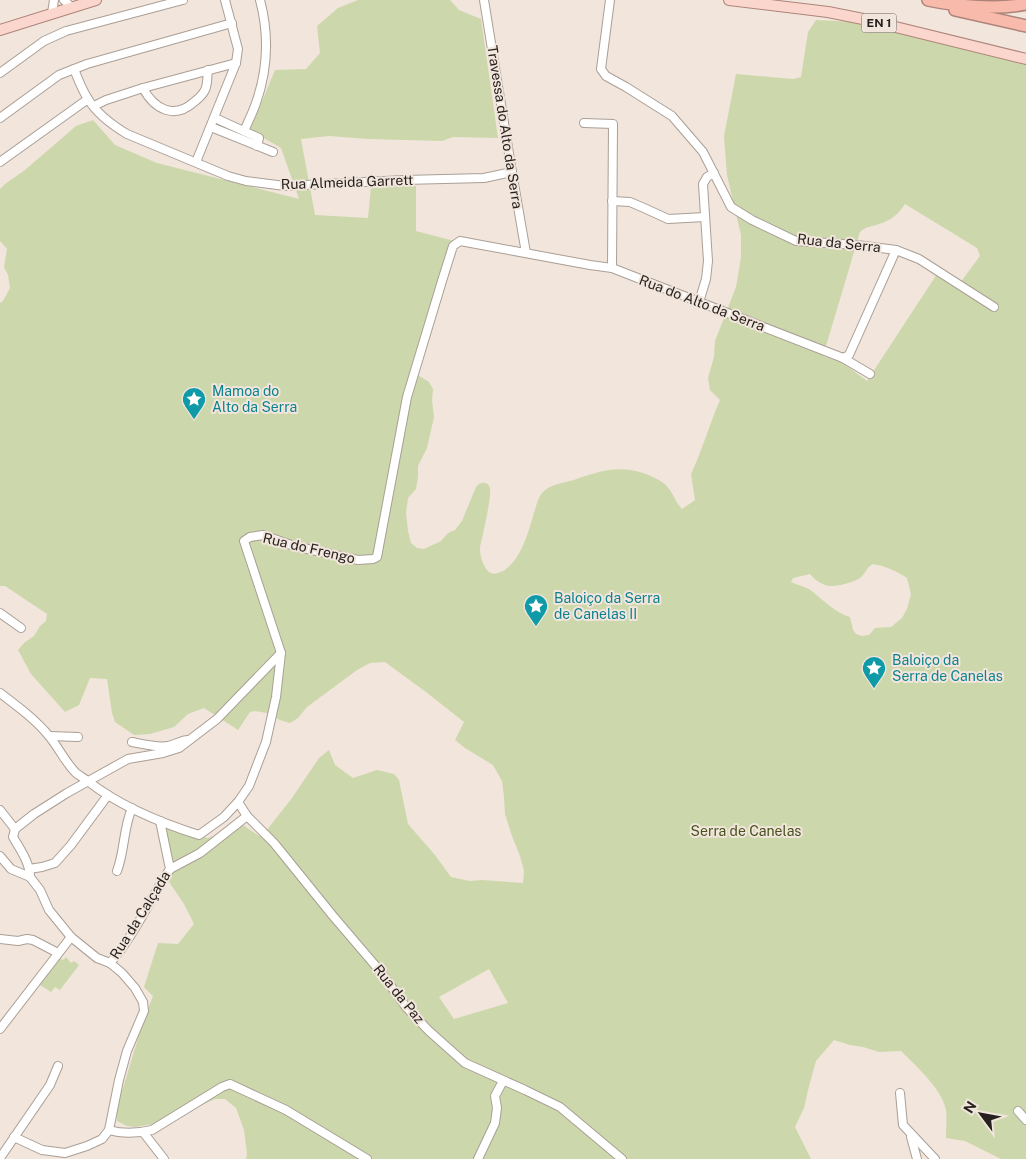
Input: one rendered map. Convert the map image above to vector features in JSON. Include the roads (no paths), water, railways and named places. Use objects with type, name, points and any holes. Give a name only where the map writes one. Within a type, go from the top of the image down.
[{"type":"highway","points":[[933,1],[979,6],[1026,4]]},
{"type":"highway","points":[[933,1],[955,10],[1026,26]]},
{"type":"main road","points":[[0,30],[52,13],[67,4],[96,0]]},
{"type":"main road","name":"EN 1","points":[[729,0],[801,8],[854,17],[1026,59]]},
{"type":"street","points":[[52,13],[54,0]]},
{"type":"street","points":[[0,73],[44,41],[66,30],[183,0]]},
{"type":"street","points":[[196,162],[236,63],[238,49],[225,0]]},
{"type":"street","points":[[244,131],[256,102],[264,74],[266,40],[260,0]]},
{"type":"street","name":"Travessa do Alto da Serra","points":[[484,0],[526,253]]},
{"type":"street","name":"Rua da Serra","points":[[610,0],[601,69],[606,76],[672,116],[703,152],[731,207],[752,220],[796,241],[896,250],[919,259],[994,307]]},
{"type":"street","points":[[0,118],[59,75],[87,64],[232,23]]},
{"type":"street","points":[[94,106],[143,88],[236,63]]},
{"type":"street","name":"Rua Almeida Garrett","points":[[74,69],[88,99],[104,118],[127,134],[228,176],[246,181],[285,186],[484,178],[512,172]]},
{"type":"street","points":[[143,88],[150,100],[160,108],[170,112],[180,110],[191,105],[205,90],[208,70]]},
{"type":"street","points":[[0,162],[88,99]]},
{"type":"street","points":[[214,118],[259,138],[257,146]]},
{"type":"street","points":[[584,123],[613,124],[612,268]]},
{"type":"street","points":[[211,127],[273,152]]},
{"type":"street","points":[[699,302],[706,279],[708,261],[703,184],[707,177],[714,173]]},
{"type":"street","points":[[612,201],[630,202],[668,220],[705,217]]},
{"type":"street","name":"Rua do Frengo","points":[[0,693],[32,718],[50,736],[64,758],[77,773],[108,795],[173,827],[199,835],[224,817],[238,802],[248,786],[266,742],[276,698],[281,653],[244,541],[250,537],[263,535],[294,546],[358,560],[377,557],[407,397],[453,246],[460,241],[526,253]]},
{"type":"street","points":[[843,358],[849,355],[896,250]]},
{"type":"street","name":"Rua do Alto da Serra","points":[[526,253],[612,268],[843,358],[870,374]]},
{"type":"street","points":[[0,613],[21,628]]},
{"type":"street","points":[[0,810],[15,829],[34,814],[67,793],[128,759],[163,753],[179,748],[217,719],[281,653]]},
{"type":"street","points":[[50,736],[62,738],[78,737]]},
{"type":"street","points":[[132,742],[162,747],[183,740],[191,740]]},
{"type":"street","points":[[0,856],[11,869],[29,873],[55,863],[83,830],[108,795]]},
{"type":"street","name":"Rua da Paz","points":[[238,802],[247,816],[274,843],[380,971],[406,1007],[429,1031],[465,1063],[560,1107],[622,1159]]},
{"type":"street","points":[[117,871],[127,820],[132,808]]},
{"type":"street","points":[[170,869],[200,852],[247,816]]},
{"type":"street","name":"Rua da Calçada","points":[[15,829],[13,837],[22,851],[29,873],[40,890],[49,910],[72,937],[97,958],[110,963],[128,939],[156,889],[170,869],[160,821]]},
{"type":"street","points":[[0,1029],[72,937]]},
{"type":"street","points":[[0,939],[33,940],[58,953]]},
{"type":"street","points":[[14,1137],[42,1150],[65,1153],[102,1139],[109,1130],[127,1051],[144,1011],[143,1002],[135,988],[110,963]]},
{"type":"street","points":[[0,1158],[50,1085],[58,1066]]},
{"type":"street","points":[[478,1159],[495,1122],[497,1108],[495,1096],[502,1080]]},
{"type":"street","points":[[109,1130],[143,1132],[152,1130],[230,1084],[286,1110],[367,1159]]},
{"type":"street","points":[[900,1093],[903,1125],[935,1159]]},
{"type":"street","points":[[1018,1111],[1026,1120]]},
{"type":"street","points":[[143,1132],[164,1159]]},
{"type":"street","points":[[910,1134],[917,1159]]},
{"type":"place","name":"Mamoa do Alto da Serra","points":[[194,420]]},
{"type":"place","name":"Baloiço da Serra de Canelas II","points":[[536,627]]},
{"type":"place","name":"Baloiço da Serra de Canelas","points":[[874,689]]},
{"type":"park label","name":"Serra de Canelas","points":[[746,831]]}]
